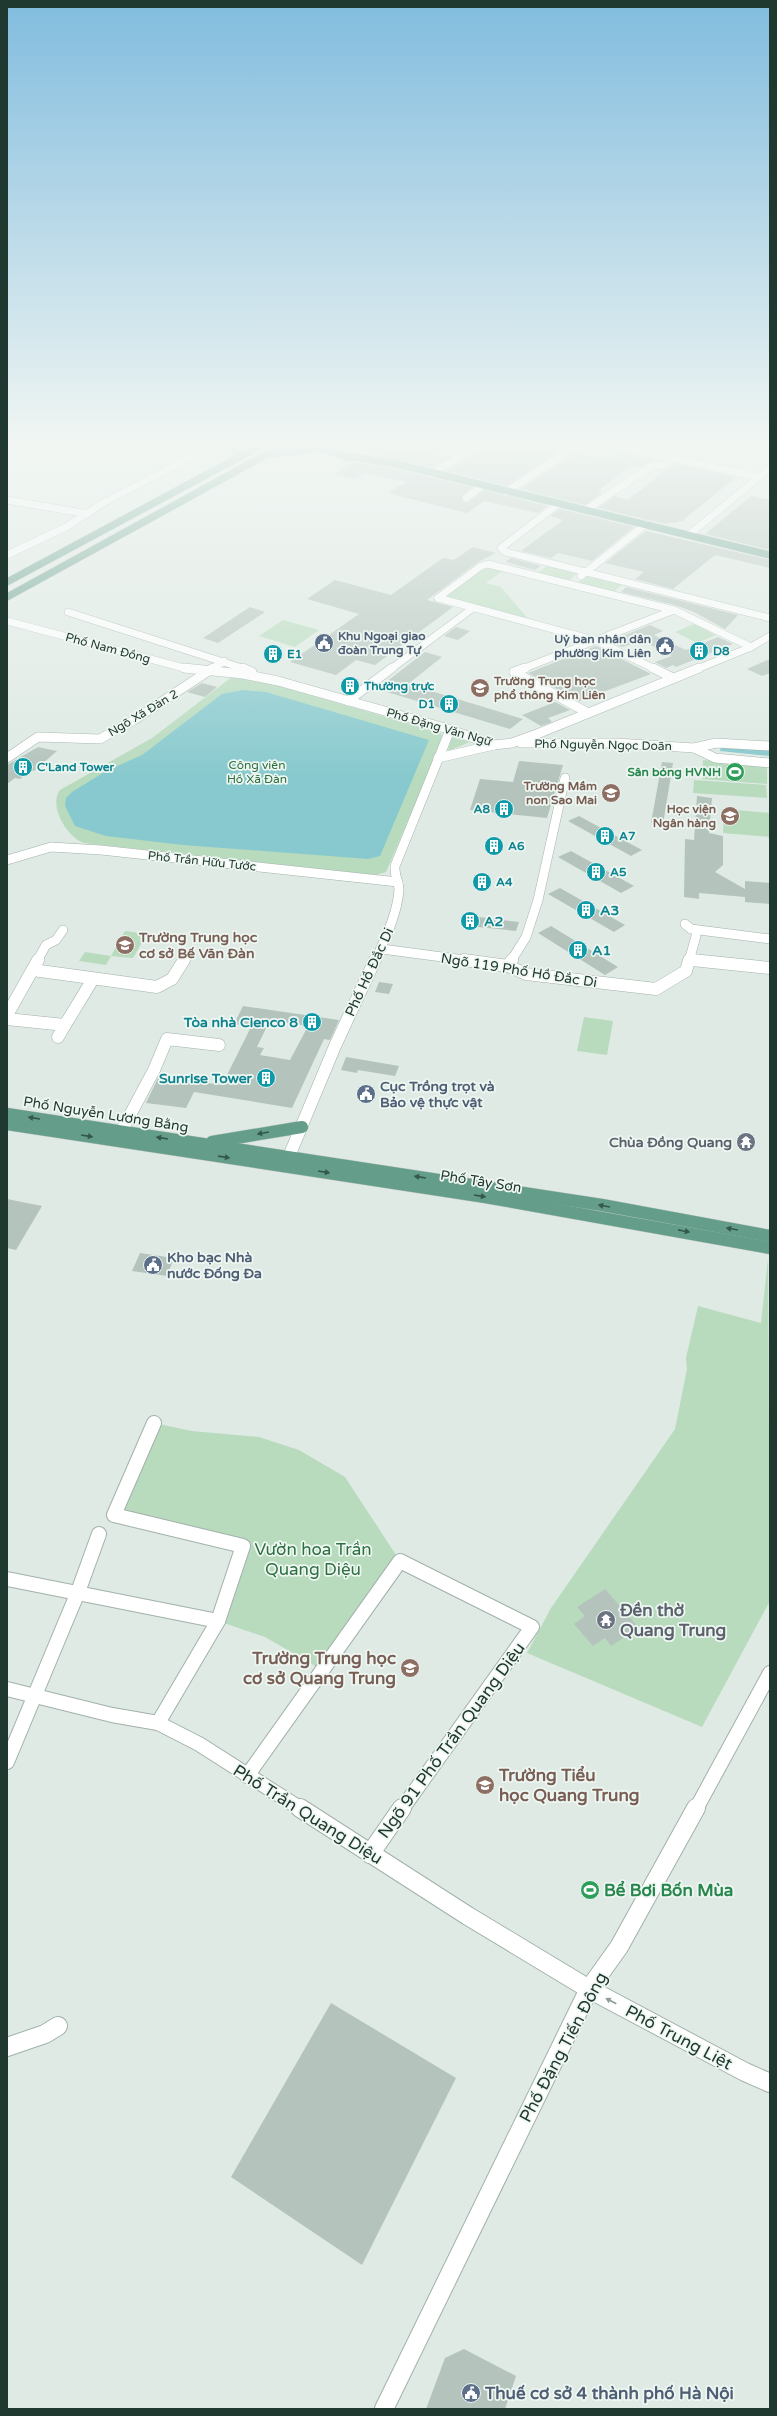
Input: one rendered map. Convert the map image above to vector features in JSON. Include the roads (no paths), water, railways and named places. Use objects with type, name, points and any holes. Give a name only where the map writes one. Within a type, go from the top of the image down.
[{"type":"main road","points":[[7,582],[60,553]]},
{"type":"main road","points":[[7,597],[87,553]]},
{"type":"main road","name":"Phố Nguyễn Lương Bằng","points":[[7,1114],[201,1144]]},
{"type":"main road","name":"Phố Nguyễn Lương Bằng","points":[[7,1124],[186,1152]]},
{"type":"main road","points":[[201,1144],[302,1127]]},
{"type":"main road","name":"Phố Tây Sơn","points":[[201,1144],[287,1162],[638,1222],[770,1248]]},
{"type":"main road","name":"Phố Tây Sơn","points":[[186,1152],[287,1162],[602,1205],[770,1236]]},
{"type":"street","points":[[509,553],[770,618]]},
{"type":"street","points":[[571,585],[610,553]]},
{"type":"street","points":[[673,678],[597,641],[438,598],[481,566],[488,564],[674,610],[751,647]]},
{"type":"street","points":[[348,701],[472,608]]},
{"type":"street","points":[[588,713],[514,672],[674,610]]},
{"type":"street","name":"Phố Đặng Văn Ngữ","points":[[68,612],[247,668],[260,677]]},
{"type":"street","name":"Phố Nam Đồng","points":[[7,621],[191,670],[210,671]]},
{"type":"street","name":"Phố Đặng Văn Ngữ","points":[[210,671],[260,677],[450,730],[494,744],[512,744],[751,647],[770,636]]},
{"type":"street","name":"Ngõ Xã Đàn 2","points":[[7,758],[38,737],[100,739],[134,720],[224,661]]},
{"type":"street","name":"Phố Hồ Đắc Di","points":[[287,1162],[335,1046],[382,949],[390,929],[399,889],[396,877],[438,758],[450,730]]},
{"type":"street","points":[[537,734],[537,737],[546,743]]},
{"type":"street","name":"Phố Nguyễn Ngọc Doãn","points":[[512,744],[616,743],[694,748],[716,743],[770,746]]},
{"type":"street","points":[[438,758],[494,744]]},
{"type":"street","name":"Phố Nguyễn Ngọc Doãn","points":[[694,748],[715,758],[770,763]]},
{"type":"street","points":[[508,966],[526,936],[538,900],[565,778]]},
{"type":"street","name":"Phố Trần Hữu Tước","points":[[7,860],[51,847],[101,850],[379,880],[396,877]]},
{"type":"street","points":[[685,924],[691,929],[770,939]]},
{"type":"street","points":[[7,1015],[46,946],[56,940],[64,930]]},
{"type":"street","points":[[704,931],[690,960],[770,968]]},
{"type":"street","name":"Ngõ 119 Phố Hồ Đắc Di","points":[[382,949],[508,966],[526,974],[656,989],[686,971],[690,960]]},
{"type":"street","points":[[33,970],[93,980],[157,986],[166,985],[174,978],[187,954]]},
{"type":"street","points":[[58,1037],[93,980]]},
{"type":"street","points":[[7,1019],[65,1025]]},
{"type":"street","points":[[121,1132],[154,1070],[167,1039],[219,1045]]},
{"type":"street","points":[[154,1423],[114,1515],[243,1546],[218,1621],[158,1723]]},
{"type":"street","points":[[7,1762],[36,1696],[78,1592],[99,1534]]},
{"type":"street","name":"Ngõ 91 Phố Trần Quang Diệu","points":[[247,1776],[400,1561],[532,1627],[370,1854]]},
{"type":"street","points":[[7,1578],[218,1621]]},
{"type":"street","name":"Phố Đặng Tiến Đông","points":[[384,2409],[437,2297],[589,1989],[619,1947],[662,1872],[770,1673]]},
{"type":"street","name":"Phố Trần Quang Diệu","points":[[7,1689],[158,1723],[198,1744],[370,1854],[589,1989]]},
{"type":"street","name":"Phố Trung Liệt","points":[[589,1989],[770,2084]]},
{"type":"street","points":[[7,2047],[45,2034],[58,2026]]},
{"type":"water","name":"Công viên Hồ Xã Đàn","points":[[243,690],[266,692],[429,740],[380,856],[368,859],[183,845],[106,836],[75,826],[65,806],[66,798],[72,792],[106,771],[142,755],[222,694]]},
{"type":"water","points":[[721,746],[770,749],[770,756],[720,751]]},
{"type":"place","name":"Khu Ngoại giao đoàn Trung Tự","points":[[324,643]]},
{"type":"place","name":"Uỷ ban nhân dân phường Kim Liên","points":[[665,646]]},
{"type":"place","name":"D8","points":[[699,651]]},
{"type":"place","name":"E1","points":[[273,654]]},
{"type":"place","name":"Thường trực","points":[[350,686]]},
{"type":"place","name":"Trường Trung học phổ thông Kim Liên","points":[[480,688]]},
{"type":"place","name":"D1","points":[[449,704]]},
{"type":"place","name":"C'Land Tower","points":[[23,767]]},
{"type":"place","name":"Sân bóng HVNH","points":[[735,772]]},
{"type":"place","name":"Trường Mầm non Sao Mai","points":[[611,793]]},
{"type":"place","name":"A8","points":[[504,809]]},
{"type":"place","name":"Học viện Ngân hàng","points":[[730,816]]},
{"type":"place","name":"A7","points":[[605,836]]},
{"type":"place","name":"A6","points":[[494,846]]},
{"type":"place","name":"A5","points":[[596,872]]},
{"type":"place","name":"A4","points":[[482,882]]},
{"type":"place","name":"A3","points":[[586,910]]},
{"type":"place","name":"A2","points":[[470,921]]},
{"type":"place","name":"Trường Trung học cơ sở Bế Văn Đàn","points":[[125,945]]},
{"type":"place","name":"A1","points":[[578,950]]},
{"type":"place","name":"Tòa nhà Cienco 8","points":[[312,1022]]},
{"type":"place","name":"Sunrise Tower","points":[[266,1078]]},
{"type":"place","name":"Cục Trồng trọt và Bảo vệ thực vật","points":[[366,1094]]},
{"type":"place","name":"Chùa Đồng Quang","points":[[746,1142]]},
{"type":"place","name":"Kho bạc Nhà nước Đống Đa","points":[[153,1265]]},
{"type":"place","name":"Đền thờ Quang Trung","points":[[606,1620]]},
{"type":"place","name":"Trường Trung học cơ sở Quang Trung","points":[[410,1668]]},
{"type":"place","name":"Trường Tiểu học Quang Trung","points":[[485,1785]]},
{"type":"place","name":"Bể Bơi Bốn Mùa","points":[[590,1890]]},
{"type":"place","name":"Thuế cơ sở 4 thành phố Hà Nội","points":[[471,2393]]},
{"type":"park label","name":"Vườn hoa Trần Quang Diệu","points":[[313,1559]]}]
